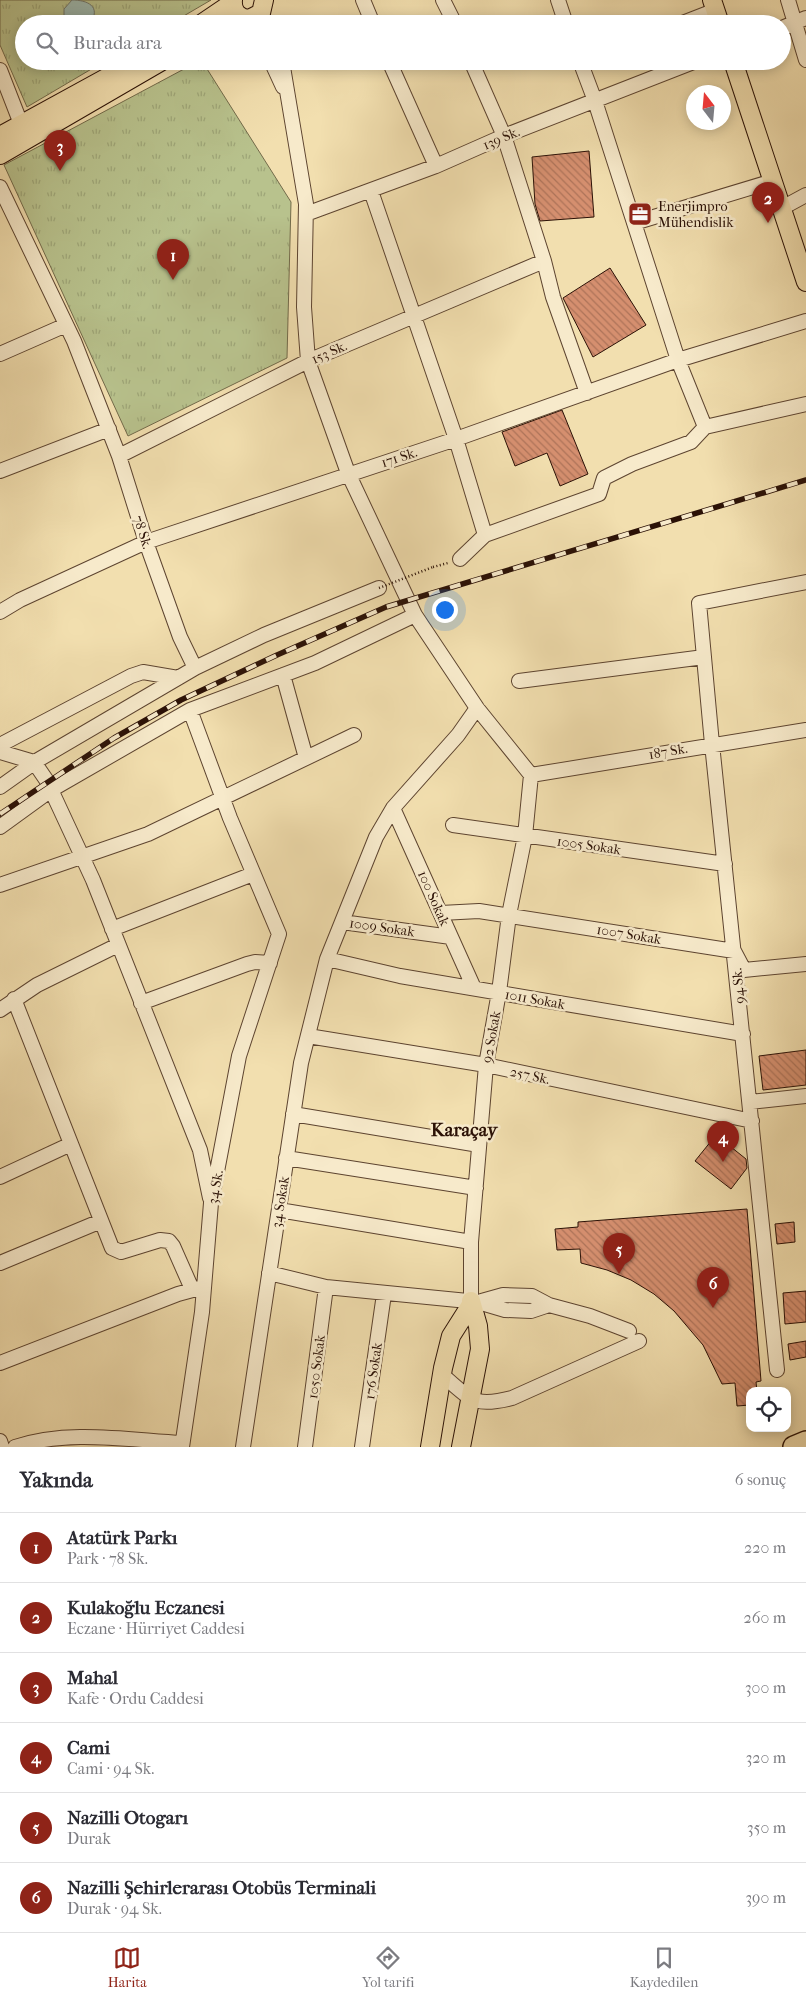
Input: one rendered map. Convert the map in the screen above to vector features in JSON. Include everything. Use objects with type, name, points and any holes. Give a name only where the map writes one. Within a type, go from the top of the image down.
[{"type":"highway","points":[[794,1447],[806,1442]]},
{"type":"main road","points":[[236,15],[251,11]]},
{"type":"main road","points":[[0,155],[26,130],[123,70]]},
{"type":"main road","points":[[0,136],[26,130],[144,70]]},
{"type":"main road","points":[[736,70],[806,282]]},
{"type":"main road","points":[[430,1447],[442,1375],[451,1336],[473,1303]]},
{"type":"main road","points":[[461,1447],[480,1349],[473,1303]]},
{"type":"street","points":[[363,0],[369,15]]},
{"type":"street","points":[[443,0],[450,15]]},
{"type":"street","points":[[558,0],[563,15]]},
{"type":"street","points":[[788,0],[806,60]]},
{"type":"street","points":[[0,70],[26,130]]},
{"type":"street","points":[[276,70],[291,106]]},
{"type":"street","points":[[284,70],[291,106],[306,214],[304,306],[308,361],[348,473],[415,615],[477,708],[531,775]]},
{"type":"street","points":[[392,70],[436,166]]},
{"type":"street","points":[[475,70],[504,136],[544,261],[553,297],[587,393]]},
{"type":"street","points":[[583,70],[678,360],[705,427]]},
{"type":"street","name":"139 Sk.","points":[[306,214],[436,166],[504,136],[673,70]]},
{"type":"street","points":[[634,223],[772,180]]},
{"type":"street","name":"78 Sk.","points":[[0,187],[66,325],[109,429],[180,637],[195,668]]},
{"type":"street","points":[[371,190],[456,439],[485,535]]},
{"type":"street","points":[[782,208],[806,195]]},
{"type":"street","name":"153 Sk.","points":[[119,456],[308,361],[544,261]]},
{"type":"street","name":"171 Sk.","points":[[0,612],[20,600],[146,542],[348,473],[456,439],[678,360],[806,320]]},
{"type":"street","points":[[0,354],[66,325]]},
{"type":"street","points":[[460,559],[485,535],[599,494],[604,478],[691,442],[705,427],[806,404]]},
{"type":"street","points":[[0,471],[109,429]]},
{"type":"street","name":"94 Sk.","points":[[777,1370],[699,603],[806,582]]},
{"type":"street","points":[[0,787],[34,762],[195,668],[264,635],[379,588]]},
{"type":"street","points":[[0,827],[51,790],[190,710],[315,663],[415,615]]},
{"type":"street","points":[[519,681],[704,657]]},
{"type":"street","points":[[0,745],[130,676],[144,672],[178,678]]},
{"type":"street","points":[[283,675],[306,758]]},
{"type":"street","name":"34 Sokak","points":[[243,1447],[301,1063],[327,959],[376,837],[394,808],[458,735],[477,708]]},
{"type":"street","points":[[112,929],[254,874],[222,798],[190,710]]},
{"type":"street","name":"187 Sk.","points":[[531,775],[806,730]]},
{"type":"street","points":[[0,884],[148,834],[354,735]]},
{"type":"street","points":[[0,752],[34,762],[51,790],[82,856],[200,1150],[211,1204]]},
{"type":"street","name":"92 Sokak","points":[[473,1303],[471,1242],[486,1065],[499,992],[509,915],[525,836],[531,775]]},
{"type":"street","name":"100 Sokak","points":[[394,808],[474,988]]},
{"type":"street","name":"1005 Sokak","points":[[453,826],[725,864]]},
{"type":"street","name":"34 Sk.","points":[[182,1445],[198,1288],[211,1204],[240,1056],[279,934],[254,874]]},
{"type":"street","name":"1007 Sokak","points":[[441,913],[479,910],[734,951]]},
{"type":"street","name":"1009 Sokak","points":[[342,922],[451,937]]},
{"type":"street","points":[[0,1010],[14,998],[118,945]]},
{"type":"street","points":[[734,951],[744,970],[806,964]]},
{"type":"street","name":"1011 Sokak","points":[[327,959],[400,976],[743,1034]]},
{"type":"street","points":[[140,1003],[247,964],[255,962],[270,963]]},
{"type":"street","points":[[0,1363],[198,1288],[169,1241],[160,1240],[118,1252],[112,1248],[14,998]]},
{"type":"street","name":"257 Sk.","points":[[308,1036],[486,1065],[752,1121]]},
{"type":"street","points":[[750,1102],[806,1096]]},
{"type":"street","points":[[293,1114],[479,1145]]},
{"type":"street","points":[[0,1177],[71,1144]]},
{"type":"street","points":[[286,1158],[476,1188]]},
{"type":"street","points":[[279,1210],[471,1242]]},
{"type":"street","points":[[0,1263],[101,1221]]},
{"type":"street","points":[[269,1273],[326,1288],[473,1303],[505,1310],[531,1311],[549,1306],[590,1316],[629,1331]]},
{"type":"street","name":"1050 Sokak","points":[[306,1447],[326,1288]]},
{"type":"street","name":"176 Sokak","points":[[362,1447],[384,1294]]},
{"type":"street","points":[[442,1375],[471,1399],[489,1404],[512,1398],[640,1341]]},
{"type":"street","points":[[15,1447],[37,1440],[80,1437],[182,1445]]},
{"type":"street","points":[[0,1442],[2,1447]]},
{"type":"path","points":[[379,588],[433,567]]},
{"type":"green space","points":[[0,0],[211,0],[185,15],[15,15],[15,70],[90,70],[27,107],[0,45]]},
{"type":"green space","points":[[182,70],[208,70],[291,202],[287,358],[128,436],[4,165]]},
{"type":"water","points":[[72,0],[83,1],[94,8],[94,13],[94,15],[64,15],[64,9]]},
{"type":"building","points":[[589,151],[594,217],[540,221],[535,204],[532,157]]},
{"type":"building","points":[[610,268],[646,325],[593,357],[563,298]]},
{"type":"building","points":[[562,410],[588,474],[560,486],[547,453],[515,466],[502,432]]},
{"type":"building","points":[[806,1050],[806,1085],[763,1090],[759,1056]]},
{"type":"building","points":[[716,1135],[746,1159],[747,1168],[731,1189],[695,1161]]},
{"type":"building","points":[[747,1209],[761,1381],[756,1382],[757,1387],[746,1387],[746,1405],[737,1406],[735,1383],[722,1384],[703,1345],[674,1311],[654,1294],[631,1280],[607,1270],[581,1263],[580,1249],[557,1250],[555,1229],[578,1227],[578,1222]]},
{"type":"building","points":[[794,1222],[795,1242],[777,1244],[775,1224]]},
{"type":"building","points":[[806,1291],[806,1322],[785,1324],[783,1293]]},
{"type":"building","points":[[806,1341],[806,1357],[790,1360],[788,1344]]},
{"type":"railway","points":[[0,814],[114,738],[181,700],[386,607],[806,480]]},
{"type":"place","name":"Mahal","points":[[60,171]]},
{"type":"place","name":"Enerjimpro Mühendislik","points":[[640,214]]},
{"type":"place","name":"Kulakoğlu Eczanesi","points":[[768,223]]},
{"type":"place","name":"Atatürk Parkı","points":[[173,280]]},
{"type":"place","name":"Cami","points":[[723,1162]]},
{"type":"place","name":"Nazilli Otogarı","points":[[619,1274]]},
{"type":"place","name":"Nazilli Şehirlerarası Otobüs Terminali","points":[[713,1308]]},
{"type":"district","name":"Karaçay","points":[[464,1129]]}]
